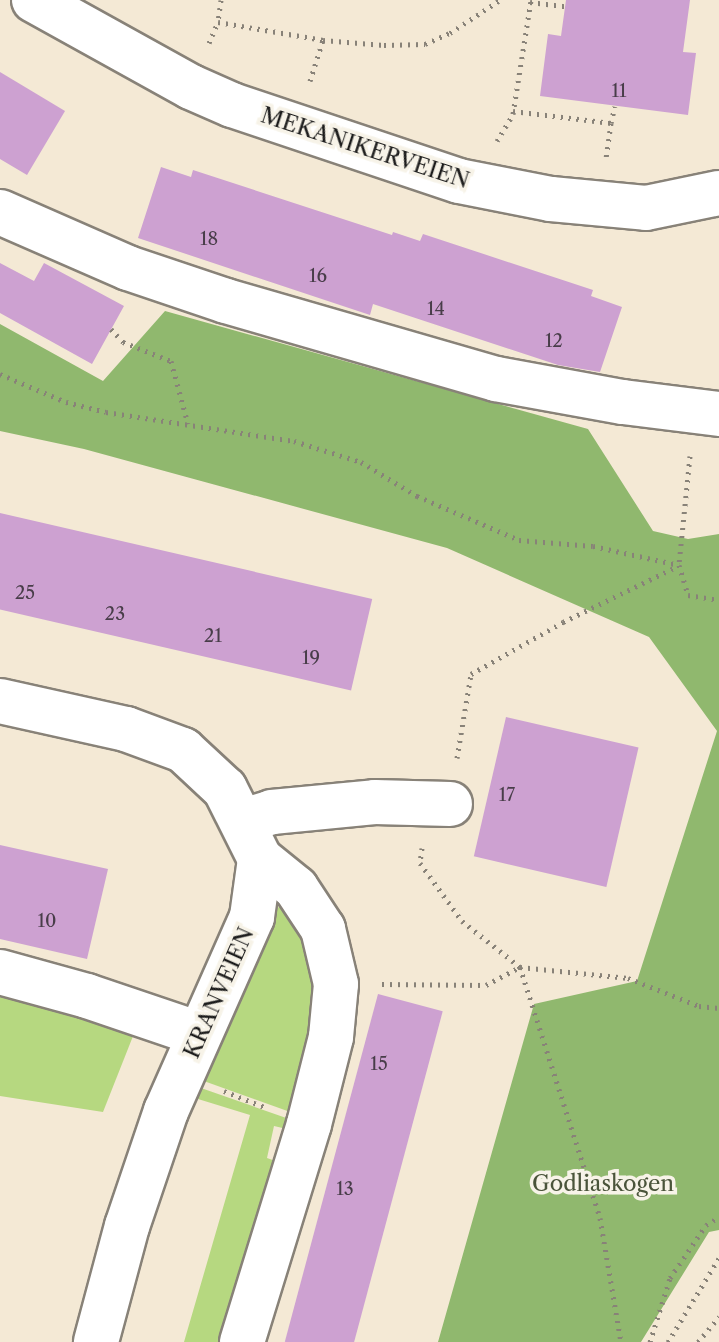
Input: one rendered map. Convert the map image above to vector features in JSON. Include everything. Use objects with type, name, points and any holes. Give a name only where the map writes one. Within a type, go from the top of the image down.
[{"type":"street","name":"MEKANIKERVEIEN","points":[[34,0],[191,87],[232,105],[459,181],[551,199],[646,208],[719,193]]},
{"type":"street","points":[[0,212],[142,273],[226,301],[466,370],[623,402],[708,412]]},
{"type":"street","points":[[0,701],[126,729],[183,750],[225,789],[252,840],[296,888],[323,929],[336,984],[331,1037],[309,1124],[242,1342]]},
{"type":"street","points":[[252,840],[272,812],[375,802],[439,804]]},
{"type":"street","name":"KRANVEIEN","points":[[96,1342],[127,1226],[182,1075],[252,917],[252,840]]},
{"type":"street","points":[[0,972],[87,996],[199,1034]]},
{"type":"path","points":[[221,0],[218,22],[323,40],[384,45],[425,44],[450,33],[500,0]]},
{"type":"path","points":[[494,147],[513,111],[530,1],[565,6]]},
{"type":"path","points":[[604,171],[615,106]]},
{"type":"path","points":[[513,111],[611,123]]},
{"type":"path","points":[[111,329],[123,342],[171,361],[188,424]]},
{"type":"path","points":[[0,374],[66,402],[294,441],[361,462],[417,496],[519,540],[593,546],[679,565]]},
{"type":"path","points":[[708,412],[680,528],[679,565],[688,595],[719,600]]},
{"type":"path","points":[[679,565],[563,622],[471,674],[439,804],[420,863],[462,921],[520,967],[628,978],[699,1006],[719,1008]]},
{"type":"path","points":[[336,984],[486,985],[520,967]]},
{"type":"path","points":[[520,967],[600,1218],[621,1342]]},
{"type":"path","points":[[182,1075],[309,1124]]},
{"type":"path","points":[[650,1342],[670,1278],[706,1225],[719,1217]]},
{"type":"path","points":[[668,1342],[719,1258]]},
{"type":"path","points":[[698,1342],[719,1317]]},
{"type":"green space","name":"Godliaskogen","points":[[165,311],[588,429],[653,531],[688,539],[719,534],[719,1230],[709,1232],[641,1342],[438,1342],[534,1004],[637,981],[717,731],[649,637],[447,548],[84,449],[0,431],[0,324],[103,381]]},
{"type":"green space","points":[[279,906],[298,916],[316,954],[317,1001],[293,1113],[201,1080]]},
{"type":"green space","points":[[0,991],[137,1026],[103,1112],[0,1096]]},
{"type":"green space","points":[[201,1088],[292,1120],[291,1130],[274,1126],[267,1158],[281,1163],[223,1342],[184,1342],[250,1115],[198,1099]]},
{"type":"building","points":[[566,0],[690,0],[683,52],[696,53],[688,115],[540,96],[548,34],[561,36]]},
{"type":"building","points":[[0,72],[65,111],[27,175],[0,159]]},
{"type":"building","points":[[161,167],[191,177],[193,170],[392,235],[393,232],[420,241],[423,234],[593,290],[591,296],[622,307],[600,372],[558,365],[373,304],[370,315],[138,238]]},
{"type":"building","points":[[0,263],[34,281],[44,263],[124,306],[92,364],[0,313]]},
{"type":"building","points":[[0,513],[372,599],[351,691],[0,609]]},
{"type":"building","points":[[506,717],[639,748],[606,887],[474,856]]},
{"type":"building","points":[[0,845],[108,869],[87,959],[0,939]]},
{"type":"building","points":[[378,994],[443,1011],[354,1342],[285,1342]]}]
